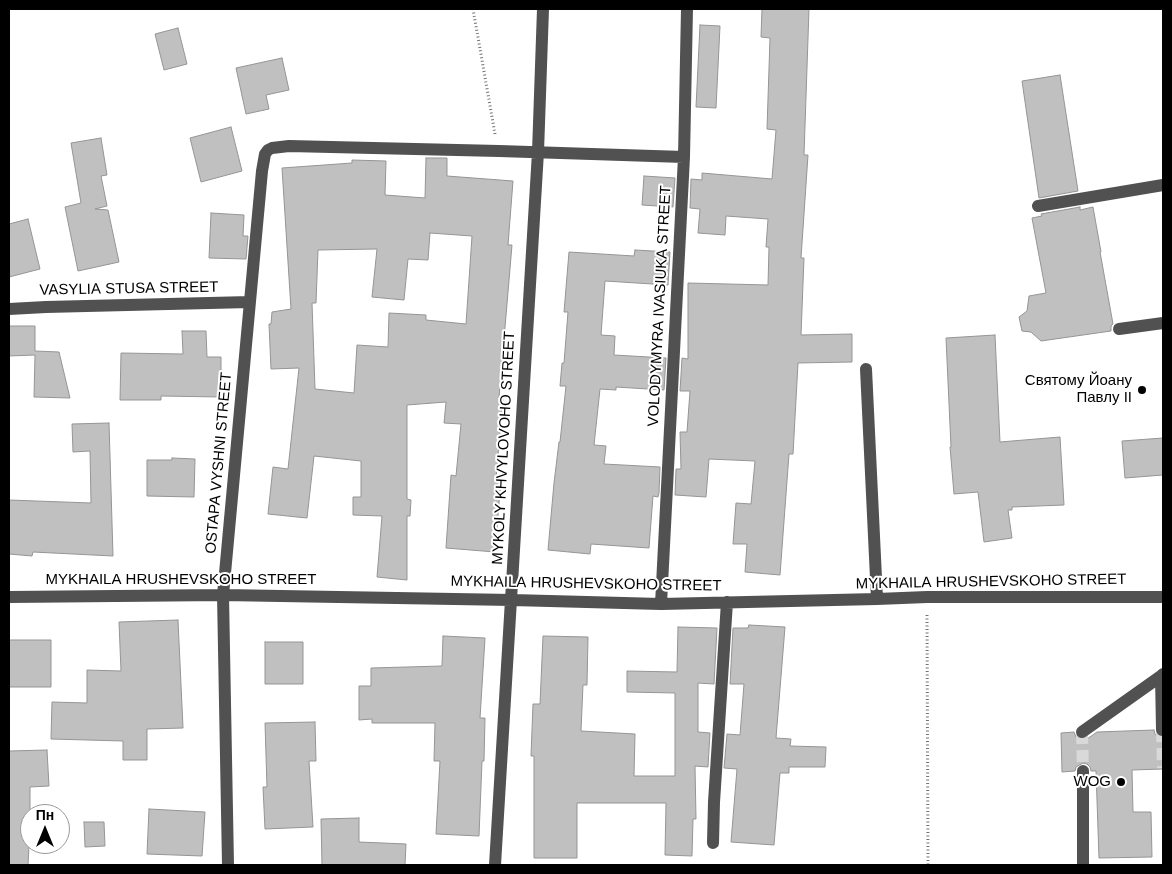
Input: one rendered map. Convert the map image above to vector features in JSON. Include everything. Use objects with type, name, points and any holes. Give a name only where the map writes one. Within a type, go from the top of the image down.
[{"type":"street","name":"MYKOLY KHVYLOVOHO STREET","points":[[495,865],[538,152],[543,9]]},
{"type":"street","name":"VOLODYMYRA IVASIUKA STREET","points":[[661,604],[684,158],[687,9]]},
{"type":"street","name":"OSTAPA VYSHNI STREET","points":[[228,865],[223,595],[262,171],[266,154],[272,148],[289,146],[498,151]]},
{"type":"street","points":[[498,151],[684,158]]},
{"type":"street","points":[[1038,206],[1163,185]]},
{"type":"street","name":"VASYLIA STUSA STREET","points":[[9,310],[46,307],[250,302]]},
{"type":"street","points":[[1120,328],[1163,322]]},
{"type":"street","points":[[866,369],[877,599]]},
{"type":"street","name":"MYKHAILA HRUSHEVSKOHO STREET","points":[[9,597],[223,595],[661,604],[927,597],[1163,597]]},
{"type":"street","points":[[713,843],[727,602]]},
{"type":"street","points":[[1162,675],[1162,730]]},
{"type":"street","points":[[1082,732],[1162,675]]},
{"type":"street","points":[[1083,771],[1084,865]]},
{"type":"path","points":[[473,9],[498,151]]},
{"type":"path","points":[[927,597],[928,865]]},
{"type":"building","points":[[762,9],[809,9],[804,155],[808,155],[801,258],[804,258],[801,335],[852,334],[852,362],[798,363],[793,454],[789,454],[780,575],[745,572],[747,544],[733,544],[736,503],[751,504],[755,461],[709,459],[706,497],[675,495],[676,469],[681,469],[680,432],[687,432],[690,391],[680,391],[682,358],[688,359],[688,283],[768,285],[769,247],[766,247],[768,219],[726,216],[725,235],[698,233],[700,209],[690,208],[691,179],[702,180],[702,173],[772,179],[776,130],[767,129],[770,38],[761,37]]},
{"type":"building","points":[[700,25],[720,26],[716,108],[696,107]]},
{"type":"building","points":[[178,28],[187,64],[164,70],[155,34]]},
{"type":"building","points":[[282,58],[289,90],[266,95],[269,109],[246,114],[236,68]]},
{"type":"building","points":[[1060,75],[1078,191],[1039,198],[1022,81]]},
{"type":"building","points":[[231,127],[242,171],[201,182],[190,138]]},
{"type":"building","points":[[101,138],[107,175],[101,176],[107,206],[95,209],[108,210],[119,262],[78,271],[65,207],[81,203],[71,143]]},
{"type":"building","points":[[426,158],[447,158],[447,176],[513,181],[508,245],[512,245],[499,398],[503,398],[496,479],[501,479],[495,552],[446,548],[451,475],[456,476],[461,424],[444,423],[446,402],[407,405],[407,499],[411,500],[410,516],[407,516],[407,580],[377,577],[382,516],[353,515],[353,497],[361,497],[361,461],[314,456],[307,518],[268,514],[273,467],[288,469],[299,368],[271,369],[269,324],[271,324],[272,312],[291,309],[282,168],[352,163],[352,160],[386,161],[385,195],[425,198]],"holes":[[[430,233],[472,236],[466,324],[426,320],[426,315],[389,313],[388,347],[357,345],[354,393],[315,389],[312,303],[316,303],[318,250],[377,249],[372,297],[404,300],[408,259],[428,260]]]},
{"type":"building","points":[[644,176],[675,178],[673,207],[642,205]]},
{"type":"building","points":[[1080,207],[1080,210],[1093,207],[1113,324],[1111,331],[1041,341],[1031,332],[1022,331],[1019,317],[1027,311],[1029,296],[1046,293],[1032,218],[1042,216],[1041,214]]},
{"type":"building","points":[[211,213],[244,215],[243,236],[248,236],[246,259],[209,258]]},
{"type":"building","points":[[28,219],[40,269],[9,277],[9,224]]},
{"type":"building","points":[[635,250],[670,252],[668,285],[605,281],[601,335],[615,336],[614,355],[666,358],[664,390],[616,387],[616,390],[600,389],[594,445],[606,446],[604,464],[660,467],[659,493],[658,497],[653,496],[649,548],[591,544],[590,554],[548,550],[566,386],[560,386],[562,363],[564,363],[568,312],[564,312],[569,252],[634,256]]},
{"type":"building","points":[[9,326],[35,326],[35,351],[59,352],[70,398],[34,397],[35,355],[9,356]]},
{"type":"building","points":[[182,331],[206,331],[207,357],[221,357],[221,397],[161,396],[161,400],[120,400],[121,353],[183,354]]},
{"type":"building","points":[[995,335],[1000,442],[1060,437],[1064,505],[1012,507],[1012,510],[1008,510],[1012,538],[984,542],[978,492],[954,494],[950,447],[946,338]]},
{"type":"building","points":[[109,423],[113,556],[33,552],[32,556],[9,554],[9,500],[91,503],[90,451],[73,452],[72,424]]},
{"type":"building","points":[[1163,438],[1163,475],[1125,478],[1122,441]]},
{"type":"building","points":[[172,458],[195,459],[194,497],[147,496],[147,460],[172,460]]},
{"type":"building","points":[[178,620],[183,728],[147,729],[147,760],[123,760],[123,741],[51,739],[52,702],[87,703],[87,670],[121,671],[119,622]]},
{"type":"building","points":[[749,625],[785,627],[776,738],[791,739],[790,746],[826,747],[825,767],[789,767],[789,773],[780,773],[774,845],[731,842],[737,769],[724,768],[727,734],[740,735],[744,684],[730,684],[733,628],[748,628]]},
{"type":"building","points":[[678,627],[717,628],[714,684],[698,683],[698,732],[710,733],[708,767],[695,766],[696,819],[693,819],[692,856],[665,855],[666,803],[577,803],[577,858],[534,858],[534,756],[531,756],[533,704],[540,704],[543,636],[588,637],[587,685],[583,685],[581,731],[635,734],[634,776],[675,776],[675,693],[627,692],[627,671],[677,672]]},
{"type":"building","points":[[443,636],[485,638],[480,718],[485,718],[484,761],[482,761],[479,836],[436,834],[440,761],[434,761],[435,723],[372,723],[372,719],[359,720],[359,686],[371,686],[371,668],[442,666]]},
{"type":"building","points":[[9,640],[51,640],[51,687],[9,687]]},
{"type":"building","points":[[265,642],[303,642],[303,684],[265,684]]},
{"type":"building","points":[[315,722],[316,761],[309,761],[313,827],[265,829],[263,787],[267,787],[265,723]]},
{"type":"building","points":[[1154,730],[1158,737],[1163,738],[1163,769],[1132,770],[1133,812],[1151,812],[1152,857],[1099,858],[1096,771],[1091,771],[1087,764],[1083,763],[1076,767],[1075,771],[1062,772],[1061,733],[1074,732],[1076,737],[1082,740],[1097,732]]},
{"type":"building","points":[[47,750],[49,786],[30,787],[30,804],[20,804],[20,854],[29,854],[28,865],[9,865],[9,751]]},
{"type":"building","points":[[149,809],[205,812],[202,856],[147,854]]},
{"type":"building","points":[[359,818],[359,842],[406,844],[405,865],[322,865],[321,819]]},
{"type":"building","points":[[84,822],[104,822],[105,846],[85,847]]},
{"type":"tunnel","points":[[1162,730],[1163,768]]},
{"type":"tunnel","points":[[1082,732],[1083,771]]},
{"type":"place","name":"Святому Йоану Павлу ІІ","points":[[1142,390]]},
{"type":"place","name":"WOG","points":[[1121,782]]}]
